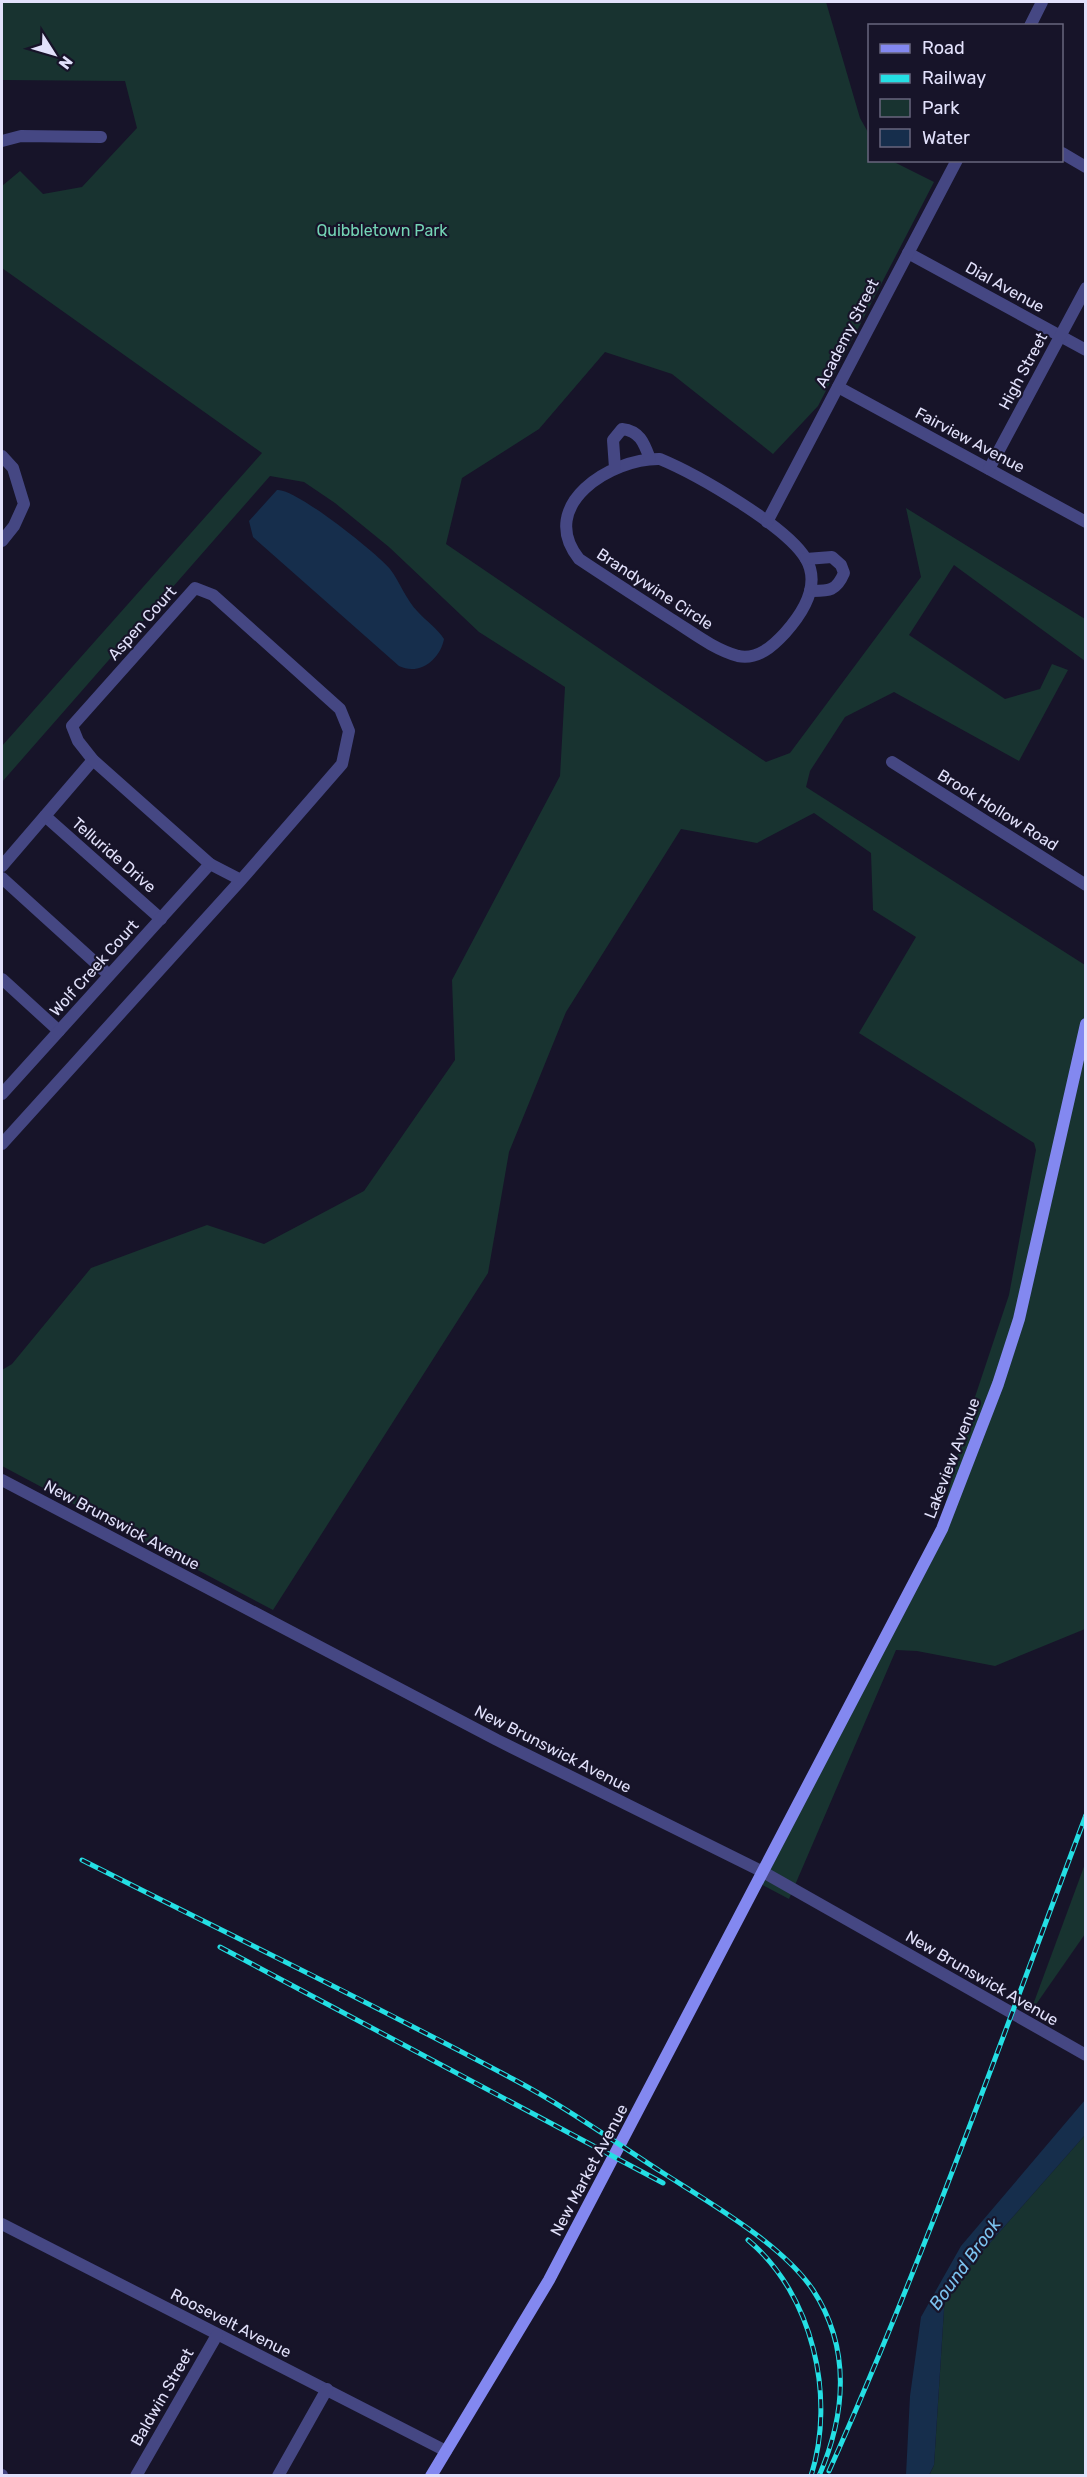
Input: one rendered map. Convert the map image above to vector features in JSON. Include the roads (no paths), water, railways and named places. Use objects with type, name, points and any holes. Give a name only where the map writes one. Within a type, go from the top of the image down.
[{"type":"main road","name":"Lakeview Avenue","points":[[763,1872],[942,1529],[971,1457],[1019,1319],[1086,1024]]},
{"type":"main road","name":"New Market Avenue","points":[[431,2475],[553,2273],[763,1872]]},
{"type":"street","points":[[1031,24],[1042,2]]},
{"type":"street","points":[[2,141],[21,136],[101,136]]},
{"type":"street","points":[[1063,154],[1086,167]]},
{"type":"street","name":"Academy Street","points":[[767,522],[956,162]]},
{"type":"street","name":"Dial Avenue","points":[[908,253],[1086,350]]},
{"type":"street","name":"High Street","points":[[990,469],[1086,288]]},
{"type":"street","name":"Fairview Avenue","points":[[838,387],[1086,522]]},
{"type":"street","points":[[615,468],[613,440],[622,429],[633,430],[643,441],[650,459]]},
{"type":"street","points":[[2,456],[13,468],[24,504],[14,526],[2,541]]},
{"type":"street","name":"Brandywine Circle","points":[[650,459],[660,459],[677,466],[767,522],[806,559],[810,591],[798,619],[766,651],[741,656],[714,646],[579,559],[572,550],[565,526],[570,507],[588,486],[615,468],[650,459]]},
{"type":"street","points":[[806,559],[832,557],[841,565],[844,573],[839,585],[831,591],[810,591]]},
{"type":"street","name":"Aspen Court","points":[[2,1144],[241,880],[342,764],[349,731],[340,709],[213,595],[195,588],[72,726],[78,741],[93,760],[210,864],[241,880]]},
{"type":"street","points":[[2,866],[93,760]]},
{"type":"street","name":"Brook Hollow Road","points":[[892,762],[1086,885]]},
{"type":"street","name":"Telluride Drive","points":[[45,816],[161,919]]},
{"type":"street","name":"Wolf Creek Court","points":[[3,1088],[59,1031],[210,864]]},
{"type":"street","points":[[2,878],[109,975]]},
{"type":"street","points":[[2,980],[59,1031]]},
{"type":"street","name":"New Brunswick Avenue","points":[[2,1480],[497,1740],[763,1872],[1011,2015],[1086,2055]]},
{"type":"street","name":"Roosevelt Avenue","points":[[2,2224],[446,2451]]},
{"type":"street","name":"Baldwin Street","points":[[136,2475],[217,2335]]},
{"type":"street","points":[[278,2475],[327,2389]]},
{"type":"water","points":[[277,490],[286,492],[317,509],[353,536],[390,569],[414,607],[444,639],[442,647],[428,664],[414,669],[399,666],[253,537],[249,521]]},
{"type":"water","name":"Bound Brook","points":[[1085,2100],[1085,2135],[945,2294],[934,2465],[929,2475],[906,2475],[910,2396],[921,2317],[961,2246]]},
{"type":"railway","points":[[829,2471],[931,2227],[1086,1815]]},
{"type":"railway","points":[[82,1860],[532,2089],[721,2210],[763,2240],[782,2256],[813,2290],[834,2335],[839,2358],[839,2405],[835,2429],[819,2476]]},
{"type":"railway","points":[[220,1947],[663,2183]]},
{"type":"railway","points":[[748,2240],[770,2262],[789,2289],[803,2318],[813,2349],[819,2381],[821,2413],[818,2445],[811,2476]]},
{"type":"park label","name":"Quibbletown Park","points":[[382,230]]}]
